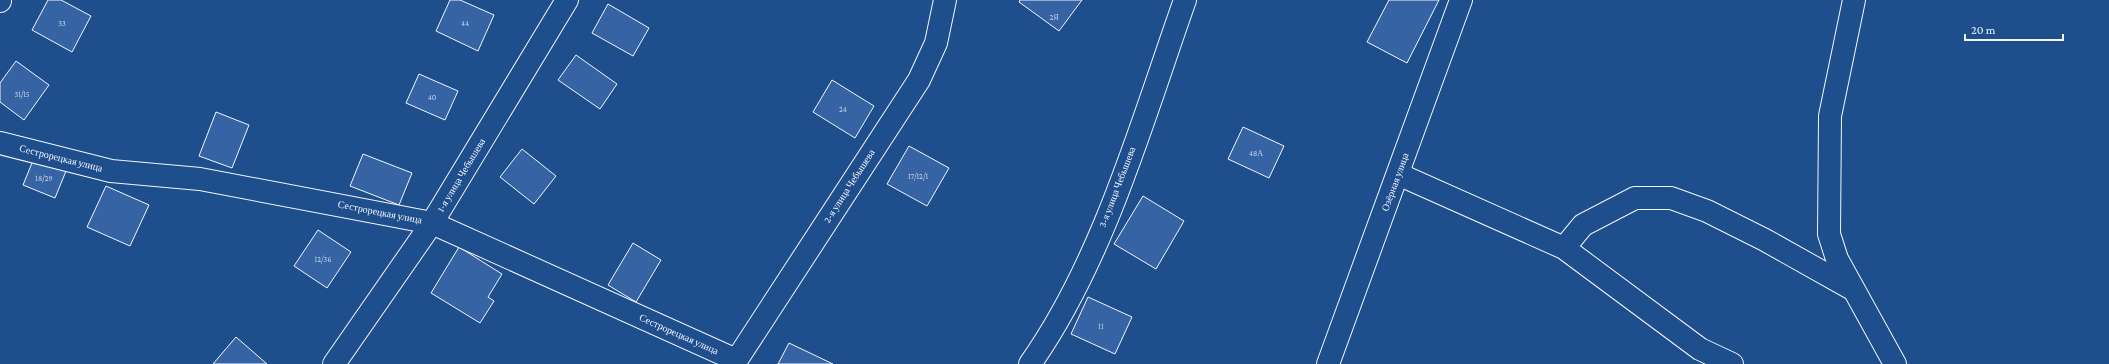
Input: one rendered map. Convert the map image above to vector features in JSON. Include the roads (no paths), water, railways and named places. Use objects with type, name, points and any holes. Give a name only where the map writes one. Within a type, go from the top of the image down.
[{"type":"street","name":"1-я улица Чебышева","points":[[334,364],[432,223],[567,0]]},
{"type":"street","name":"2-я улица Чебышева","points":[[735,362],[919,80],[936,43],[945,0]]},
{"type":"street","name":"3-я улица Чебышева","points":[[1030,364],[1069,300],[1112,206],[1185,0]]},
{"type":"street","name":"Озёрная улица","points":[[1328,364],[1461,0]]},
{"type":"street","points":[[1854,0],[1830,116],[1829,234],[1837,259],[1895,364]]},
{"type":"street","name":"Сестрорецкая улица","points":[[0,143],[111,171],[200,178],[432,223],[735,362]]},
{"type":"street","points":[[1398,174],[1564,248],[1700,349],[1732,364]]},
{"type":"street","points":[[1564,248],[1583,225],[1635,198],[1671,198],[1707,211],[1739,227],[1854,290]]}]
